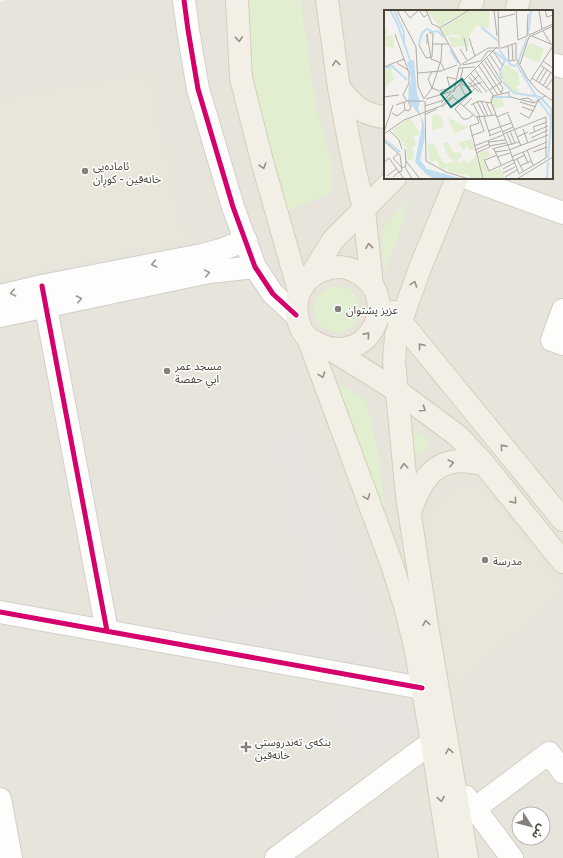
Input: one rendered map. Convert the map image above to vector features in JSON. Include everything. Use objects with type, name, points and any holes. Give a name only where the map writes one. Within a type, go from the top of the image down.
[{"type":"main road","points":[[237,0],[241,78],[262,161],[305,284]]},
{"type":"main road","points":[[327,0],[339,88],[364,210],[374,290],[379,309],[376,323],[369,335],[359,344],[346,349],[332,350]]},
{"type":"main road","points":[[469,10],[473,0]]},
{"type":"main road","points":[[516,10],[519,0]]},
{"type":"main road","points":[[339,88],[354,106],[374,116],[384,118]]},
{"type":"main road","points":[[394,179],[333,240],[305,284],[296,303],[296,315],[300,328],[308,338],[319,346],[332,350],[396,390],[458,436],[484,464],[563,562]]},
{"type":"main road","points":[[457,179],[420,268],[401,321],[396,336],[394,361],[410,512],[427,626],[454,782],[467,813],[467,858]]},
{"type":"main road","points":[[305,284],[322,270],[336,266],[350,268],[362,275],[563,520]]},
{"type":"main road","points":[[308,338],[391,562],[410,626],[432,742],[450,858]]},
{"type":"main road","points":[[410,512],[418,490],[436,469],[448,463],[461,461],[484,464]]},
{"type":"street","points":[[184,0],[198,89],[231,200],[256,267],[273,294],[296,315]]},
{"type":"street","points":[[553,64],[563,67]]},
{"type":"street","points":[[470,179],[563,213]]},
{"type":"street","points":[[0,316],[44,296],[221,250],[246,240]]},
{"type":"street","points":[[0,296],[44,296],[209,272],[256,267]]},
{"type":"street","points":[[44,296],[107,631]]},
{"type":"street","points":[[563,310],[552,340],[563,344]]},
{"type":"street","points":[[0,612],[422,688]]},
{"type":"street","points":[[276,858],[432,742]]},
{"type":"street","points":[[512,858],[467,813],[549,753],[563,772]]},
{"type":"street","points":[[0,799],[11,858]]},
{"type":"shaded area","points":[[7,0],[563,0],[563,858],[0,858],[0,2]]},
{"type":"shaded area","name":"ئامادەیی خانەقین - کوڕان","points":[[148,73],[185,241],[0,278],[0,100]]},
{"type":"shaded area","points":[[299,429],[387,648],[388,662],[377,672],[202,637],[194,614],[306,597],[270,444]]},
{"type":"shaded area","name":"مدرسة","points":[[465,485],[480,488],[487,493],[563,591],[450,689],[426,529],[428,521],[446,495],[452,489]]},
{"type":"shaded area","points":[[330,690],[413,708],[418,735],[350,770]]},
{"type":"green space","points":[[247,0],[301,0],[314,97],[331,162],[331,192],[279,215],[270,182],[250,53]]},
{"type":"green space","points":[[409,199],[396,243],[384,272],[381,230]]},
{"type":"green space","points":[[333,286],[341,286],[350,290],[356,296],[360,309],[356,322],[350,328],[341,332],[333,332],[324,328],[318,322],[314,313],[314,305],[318,296],[324,290]]},
{"type":"green space","points":[[325,375],[366,400],[381,470],[384,513]]},
{"type":"green space","points":[[402,423],[427,438],[429,449],[413,457]]},
{"type":"cycle path","points":[[184,0],[198,89],[233,207],[255,267],[273,294],[296,315]]},
{"type":"cycle path","points":[[42,286],[107,631]]},
{"type":"cycle path","points":[[0,612],[422,688]]},
{"type":"place","name":"ئامادەیی خانەقین - کوڕان","points":[[85,171]]},
{"type":"place","name":"عزيز پشتوان","points":[[338,309]]},
{"type":"place","name":"مسجد عمر ابي حفصة","points":[[167,371]]},
{"type":"place","name":"مدرسة","points":[[485,560]]},
{"type":"place","name":"بنکەی تەندروستی خانەقین","points":[[246,747]]}]
